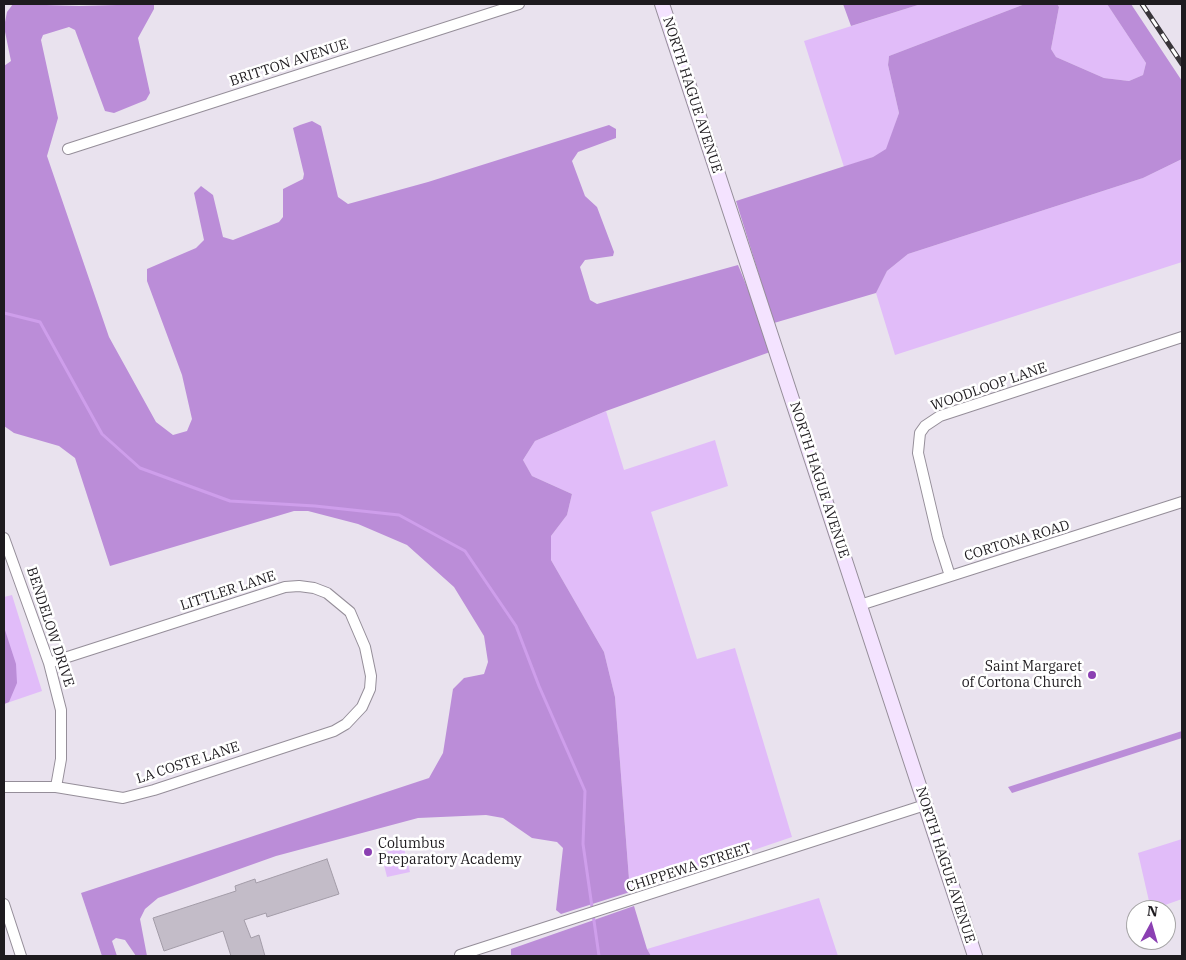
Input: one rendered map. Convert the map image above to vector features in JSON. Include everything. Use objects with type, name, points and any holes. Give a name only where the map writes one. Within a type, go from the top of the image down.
[{"type":"main road","name":"NORTH HAGUE AVENUE","points":[[662,4],[975,956]]},
{"type":"street","name":"BRITTON AVENUE","points":[[68,149],[519,4]]},
{"type":"street","name":"WOODLOOP LANE","points":[[950,576],[938,538],[918,453],[920,433],[925,426],[940,416],[1182,337]]},
{"type":"street","name":"CORTONA ROAD","points":[[860,605],[1182,502]]},
{"type":"street","name":"BENDELOW DRIVE","points":[[4,538],[49,663],[61,710],[61,759],[56,787]]},
{"type":"street","name":"LITTLER LANE","points":[[49,663],[284,587],[314,588],[327,593],[340,602],[357,626],[366,647],[371,676],[366,701]]},
{"type":"street","name":"LA COSTE LANE","points":[[4,787],[56,787],[123,798],[154,790],[334,731],[357,714],[366,701]]},
{"type":"street","name":"CHIPPEWA STREET","points":[[460,955],[925,805]]},
{"type":"street","points":[[4,904],[8,929],[21,956]]},
{"type":"shaded area","points":[[13,4],[79,6],[154,4],[154,9],[138,38],[150,93],[146,100],[114,113],[105,111],[75,30],[69,27],[43,35],[41,40],[58,118],[47,156],[109,337],[156,422],[173,435],[187,431],[192,419],[182,375],[147,281],[147,269],[196,248],[204,240],[194,193],[201,186],[213,195],[223,237],[233,240],[279,222],[283,217],[283,189],[303,179],[304,174],[293,128],[312,121],[321,126],[338,197],[348,204],[428,182],[609,125],[616,129],[616,138],[578,152],[572,161],[585,196],[597,207],[614,252],[613,256],[585,260],[580,267],[590,300],[597,304],[738,265],[763,326],[770,352],[606,411],[535,441],[523,460],[532,476],[572,494],[567,515],[551,536],[551,560],[604,652],[615,697],[630,892],[561,914],[556,910],[563,848],[557,842],[532,838],[503,818],[486,815],[418,818],[276,856],[158,898],[145,909],[140,919],[147,956],[136,956],[125,940],[116,938],[112,941],[117,956],[102,956],[81,893],[429,778],[443,753],[453,689],[464,678],[484,674],[488,662],[484,636],[454,587],[407,545],[358,524],[308,511],[294,511],[110,566],[75,458],[59,446],[14,433],[4,426],[4,66],[11,61],[4,27],[7,12]]},
{"type":"shaded area","points":[[843,4],[921,4],[851,26]]},
{"type":"shaded area","points":[[921,4],[1025,4],[889,56],[888,65],[899,113],[887,149],[873,157],[844,167],[804,41]]},
{"type":"shaded area","points":[[1025,4],[1057,4],[1059,7],[1051,49],[1056,57],[1104,78],[1129,81],[1143,75],[1146,63],[1107,4],[1131,4],[1182,81],[1182,159],[1143,178],[908,254],[887,271],[876,293],[774,323],[736,201],[873,157],[886,149],[899,113],[888,65],[889,56]]},
{"type":"shaded area","points":[[1057,4],[1107,4],[1146,63],[1143,75],[1129,81],[1104,78],[1056,57],[1051,49],[1059,7]]},
{"type":"shaded area","points":[[1182,159],[1182,262],[895,355],[876,293],[887,271],[908,254],[1143,178]]},
{"type":"shaded area","points":[[606,411],[624,470],[715,440],[728,486],[651,512],[697,659],[735,648],[792,837],[630,892],[615,697],[604,652],[551,560],[551,536],[567,515],[572,494],[532,476],[523,460],[535,441]]},
{"type":"shaded area","points":[[12,595],[42,691],[4,704],[4,597]]},
{"type":"shaded area","points":[[4,627],[16,664],[17,683],[9,702],[4,704]]},
{"type":"shaded area","points":[[1182,731],[1182,738],[1012,793],[1008,787]]},
{"type":"shaded area","points":[[1182,839],[1182,899],[1176,901],[1149,900],[1138,853]]},
{"type":"shaded area","points":[[404,848],[410,872],[387,877],[381,853]]},
{"type":"shaded area","points":[[819,898],[838,956],[651,956],[647,949]]},
{"type":"shaded area","points":[[634,906],[647,949],[651,956],[511,956],[511,949]]},
{"type":"building","points":[[327,859],[339,894],[267,917],[266,913],[244,920],[251,938],[259,935],[265,956],[231,956],[223,931],[164,951],[153,918],[236,891],[235,886],[255,879],[256,883]]},
{"type":"waterway","points":[[4,313],[40,322],[102,434],[140,468],[230,501],[315,506],[399,515],[465,551],[516,626],[539,686],[585,791],[583,844],[599,956]]},
{"type":"railway","points":[[1142,4],[1182,64]]},
{"type":"place","name":"Saint Margaret of Cortona Church","points":[[1092,675]]},
{"type":"place","name":"Columbus Preparatory Academy","points":[[368,852]]}]
